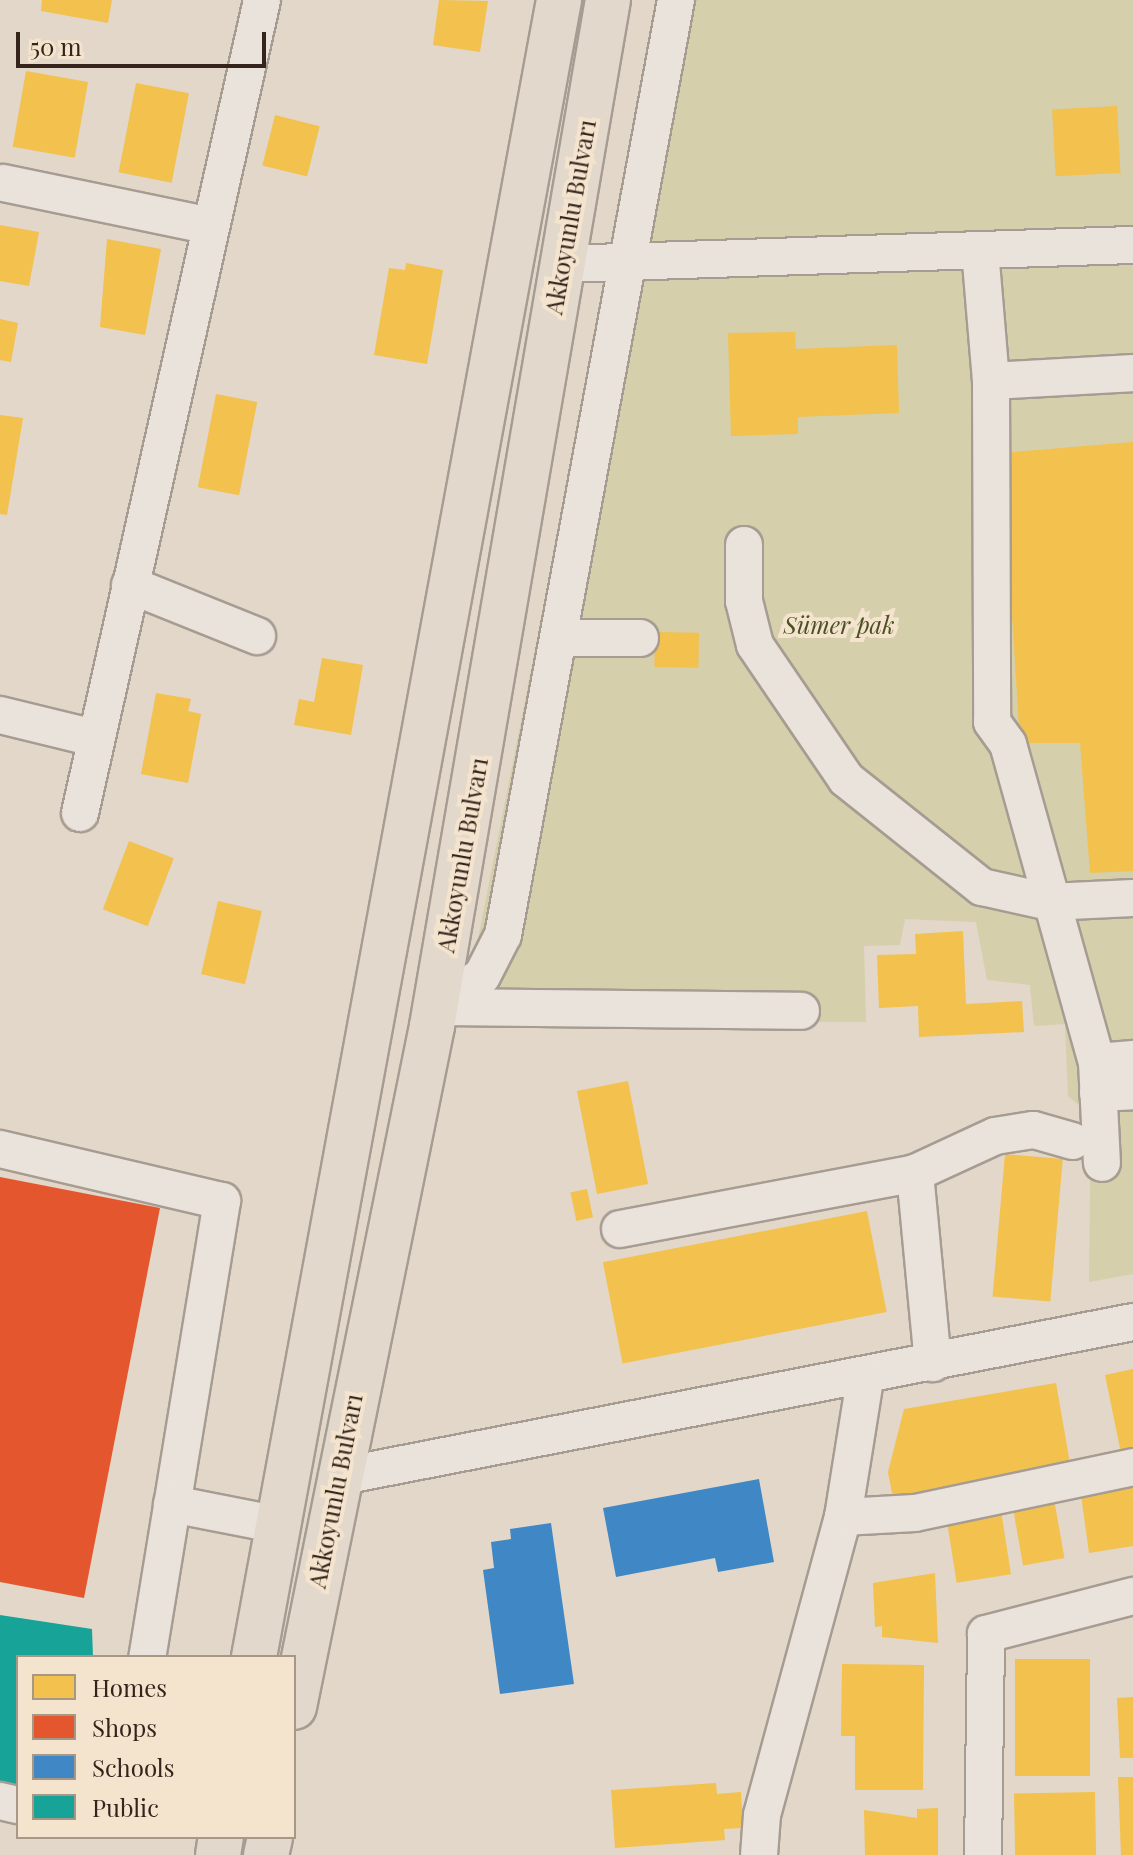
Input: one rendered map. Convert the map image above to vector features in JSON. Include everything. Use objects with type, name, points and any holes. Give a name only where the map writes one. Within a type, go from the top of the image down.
[{"type":"main road","name":"Akkoyunlu Bulvarı","points":[[254,1655],[559,0]]},
{"type":"main road","name":"Akkoyunlu Bulvarı","points":[[296,1696],[337,1477],[436,1007],[608,0]]},
{"type":"street","points":[[80,813],[94,738],[262,0]]},
{"type":"street","points":[[436,1007],[482,976],[503,935],[562,638],[676,0]]},
{"type":"street","points":[[3,183],[210,226]]},
{"type":"street","points":[[562,264],[1133,245]]},
{"type":"street","points":[[980,250],[991,381],[992,722],[1008,744],[1049,902],[1109,1082],[1102,1163]]},
{"type":"street","points":[[991,381],[1133,373]]},
{"type":"street","points":[[744,545],[744,601],[755,645],[846,779],[982,887],[1049,902],[1133,898]]},
{"type":"street","points":[[130,585],[257,636]]},
{"type":"street","points":[[562,638],[640,638]]},
{"type":"street","points":[[0,715],[94,738]]},
{"type":"street","points":[[436,1007],[801,1011]]},
{"type":"street","points":[[1109,1082],[1133,1059]]},
{"type":"street","points":[[620,1229],[915,1173],[995,1136],[1034,1130],[1072,1141]]},
{"type":"street","points":[[0,1149],[222,1201],[147,1655]]},
{"type":"street","points":[[915,1173],[933,1363]]},
{"type":"street","points":[[337,1477],[865,1379],[1133,1322]]},
{"type":"street","points":[[759,1855],[762,1815],[843,1517],[865,1379]]},
{"type":"street","points":[[843,1517],[941,1508],[1133,1467]]},
{"type":"street","points":[[172,1504],[279,1525]]},
{"type":"street","points":[[983,1855],[986,1634],[1133,1596]]},
{"type":"green space","name":"Sümer pak","points":[[663,0],[1133,0],[1133,1274],[1089,1282],[1091,1115],[1068,1096],[1065,1024],[1034,1026],[1030,985],[987,980],[976,922],[905,919],[900,945],[864,946],[866,1022],[462,1020]]},
{"type":"building: Homes","points":[[42,0],[112,0],[108,23],[41,11]]},
{"type":"building: Homes","points":[[439,0],[488,1],[480,52],[433,45]]},
{"type":"building: Homes","points":[[26,71],[88,82],[75,158],[13,147]]},
{"type":"building: Homes","points":[[136,83],[189,93],[172,183],[119,172]]},
{"type":"building: Homes","points":[[1117,106],[1121,173],[1056,176],[1052,109]]},
{"type":"building: Homes","points":[[275,115],[320,126],[307,177],[262,165]]},
{"type":"building: Homes","points":[[0,225],[39,232],[29,286],[0,281]]},
{"type":"building: Homes","points":[[107,239],[161,249],[145,335],[100,327]]},
{"type":"building: Homes","points":[[406,263],[443,270],[427,364],[374,355],[389,268],[405,270]]},
{"type":"building: Homes","points":[[0,319],[18,323],[11,362],[0,360]]},
{"type":"building: Homes","points":[[795,332],[796,349],[897,345],[899,413],[798,417],[798,434],[731,436],[728,333]]},
{"type":"building: Homes","points":[[216,394],[257,402],[239,495],[198,487]]},
{"type":"building: Homes","points":[[0,415],[23,418],[7,515],[0,514]]},
{"type":"building: Homes","points":[[1133,442],[1133,871],[1090,873],[1080,743],[1020,743],[1002,453]]},
{"type":"building: Homes","points":[[655,632],[699,633],[698,668],[654,667]]},
{"type":"building: Homes","points":[[322,658],[363,665],[351,735],[294,725],[299,699],[314,702]]},
{"type":"building: Homes","points":[[156,693],[191,699],[188,711],[201,714],[188,783],[141,774]]},
{"type":"building: Homes","points":[[129,841],[174,858],[148,926],[103,909]]},
{"type":"building: Homes","points":[[218,901],[262,911],[245,984],[201,974]]},
{"type":"building: Homes","points":[[963,931],[966,1004],[1022,1001],[1024,1032],[919,1037],[918,1006],[879,1008],[877,955],[916,954],[915,934]]},
{"type":"building: Homes","points":[[628,1081],[648,1184],[597,1194],[577,1091]]},
{"type":"building: Homes","points":[[1005,1154],[1063,1159],[1050,1302],[993,1296]]},
{"type":"building: Homes","points":[[587,1189],[593,1217],[576,1221],[570,1193]]},
{"type":"building: Homes","points":[[867,1211],[887,1312],[623,1363],[603,1262]]},
{"type":"building: Homes","points":[[1133,1369],[1133,1451],[1121,1453],[1105,1375]]},
{"type":"building: Homes","points":[[1056,1383],[1071,1469],[893,1498],[888,1472],[904,1409]]},
{"type":"building: Homes","points":[[1133,1480],[1133,1546],[1089,1553],[1080,1488]]},
{"type":"building: Homes","points":[[1054,1499],[1064,1558],[1023,1565],[1013,1506]]},
{"type":"building: Homes","points":[[1001,1511],[1011,1574],[957,1583],[947,1520]]},
{"type":"building: Homes","points":[[935,1573],[938,1643],[882,1637],[882,1626],[875,1627],[873,1583]]},
{"type":"building: Homes","points":[[1015,1659],[1090,1659],[1090,1776],[1015,1776]]},
{"type":"building: Homes","points":[[842,1664],[924,1665],[923,1790],[855,1790],[855,1736],[841,1736]]},
{"type":"building: Homes","points":[[1133,1697],[1133,1758],[1120,1758],[1117,1698]]},
{"type":"building: Homes","points":[[1118,1777],[1133,1777],[1133,1855],[1121,1855]]},
{"type":"building: Homes","points":[[716,1783],[717,1794],[741,1792],[743,1828],[724,1829],[725,1840],[615,1848],[611,1790]]},
{"type":"building: Homes","points":[[1095,1792],[1096,1855],[1015,1855],[1014,1793]]},
{"type":"building: Homes","points":[[938,1808],[938,1855],[865,1855],[864,1810],[917,1818],[917,1809]]},
{"type":"building: Shops","points":[[0,1177],[160,1208],[84,1598],[0,1582]]},
{"type":"building: Schools","points":[[759,1479],[774,1562],[718,1572],[715,1558],[616,1577],[603,1508]]},
{"type":"building: Schools","points":[[551,1523],[574,1684],[500,1694],[483,1570],[494,1568],[491,1542],[511,1539],[510,1529]]},
{"type":"building: Public","points":[[0,1615],[92,1629],[93,1655],[16,1655],[16,1794],[0,1790]]}]
